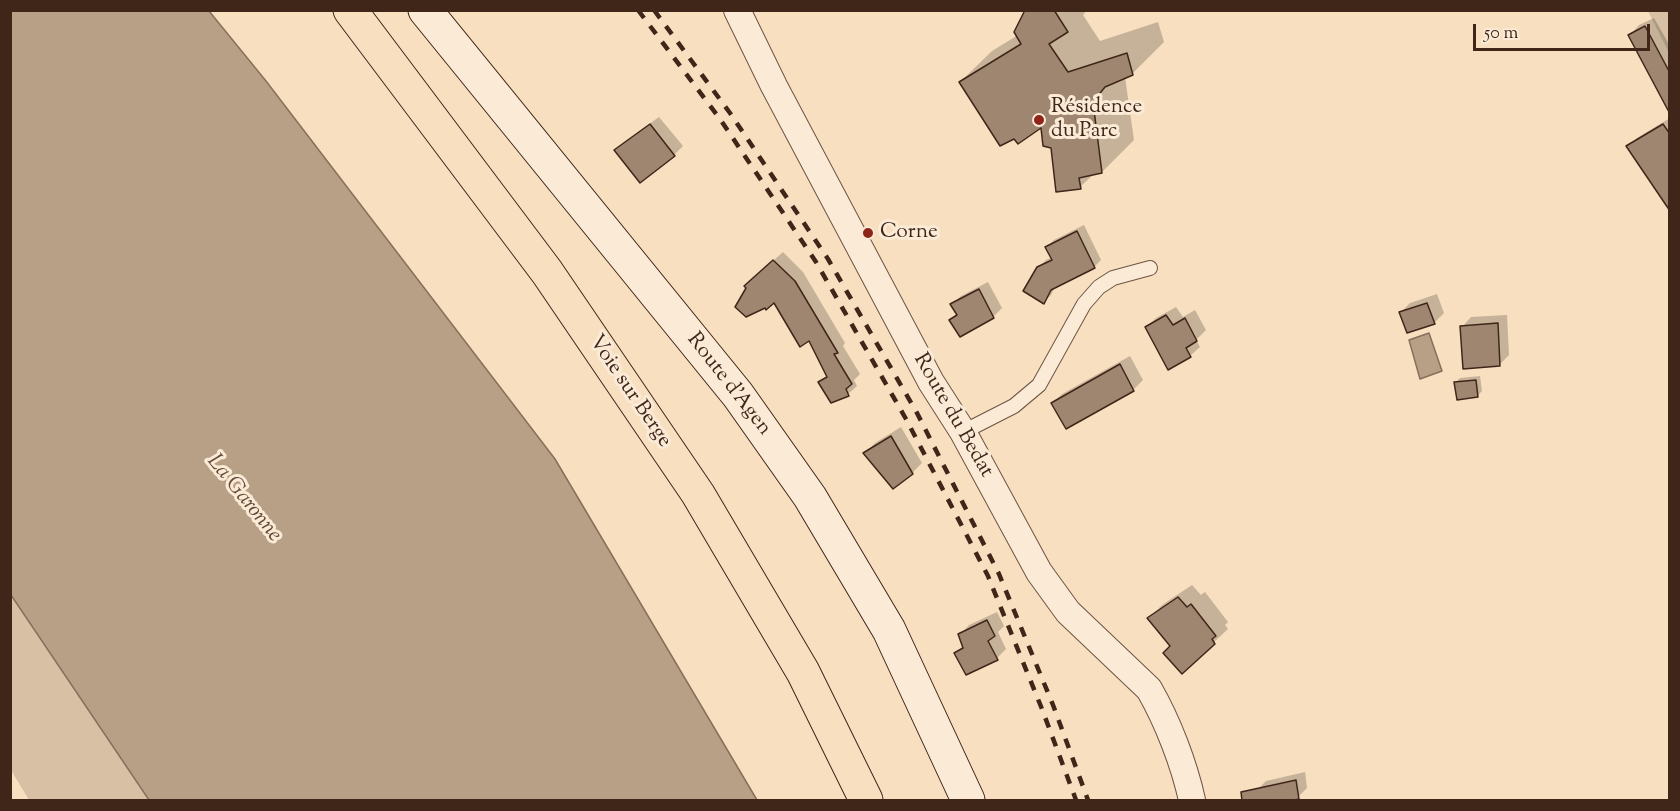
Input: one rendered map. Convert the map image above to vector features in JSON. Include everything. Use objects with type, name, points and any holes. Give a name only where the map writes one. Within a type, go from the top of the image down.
[{"type":"main road","name":"Voie sur Berge","points":[[350,10],[547,272],[698,494],[802,672],[866,801]]},
{"type":"main road","name":"Route d'Agen","points":[[425,10],[738,395],[810,497],[889,630],[968,801]]},
{"type":"street","name":"Route du Bedat","points":[[737,10],[774,86],[931,382],[963,432],[1039,572],[1068,612],[1149,690],[1156,701],[1180,757],[1192,801]]},
{"type":"lane","points":[[963,432],[1014,406],[1039,385],[1084,304],[1099,287],[1113,278],[1150,268]]},
{"type":"shaded area","points":[[1648,11],[1669,11],[1669,53]]},
{"type":"shaded area","points":[[11,595],[149,800],[29,800],[11,770]]},
{"type":"water","name":"La Garonne","points":[[10,11],[209,11],[266,81],[555,459],[757,800],[149,800],[11,595]]},
{"type":"water","points":[[1429,333],[1442,371],[1420,379],[1409,340]]},
{"type":"building","name":"Résidence du Parc","points":[[1025,10],[1054,10],[1068,32],[1049,44],[1068,72],[1127,53],[1133,75],[1105,87],[1093,102],[1102,173],[1079,178],[1081,189],[1056,192],[1051,148],[1043,146],[1041,128],[1018,144],[1014,139],[1000,146],[959,82],[1021,44],[1014,32]]},
{"type":"building","points":[[1645,26],[1670,73],[1670,114],[1628,35]]},
{"type":"building","points":[[650,124],[675,156],[640,183],[614,150]]},
{"type":"building","points":[[1663,124],[1670,134],[1670,211],[1626,146]]},
{"type":"building","points":[[1077,231],[1095,268],[1051,290],[1044,304],[1023,291],[1037,267],[1052,260],[1045,247]]},
{"type":"building","points":[[773,260],[795,281],[838,353],[834,354],[852,384],[846,389],[849,396],[831,403],[818,382],[827,377],[809,341],[800,347],[774,303],[766,310],[765,308],[746,317],[735,307],[746,288],[744,286]]},
{"type":"building","points":[[979,289],[994,318],[960,337],[949,320],[957,315],[950,304]]},
{"type":"building","points":[[1427,303],[1435,324],[1407,333],[1399,312]]},
{"type":"building","points":[[1166,315],[1173,325],[1185,318],[1197,341],[1186,348],[1191,357],[1168,370],[1145,327]]},
{"type":"building","points":[[1498,323],[1500,366],[1463,369],[1460,326]]},
{"type":"building","points":[[1120,364],[1134,391],[1066,429],[1051,403]]},
{"type":"building","points":[[1476,380],[1478,397],[1457,400],[1454,382]]},
{"type":"building","points":[[891,436],[913,474],[893,489],[863,453]]},
{"type":"building","points":[[1178,597],[1187,607],[1191,604],[1216,636],[1212,639],[1215,644],[1182,674],[1163,653],[1170,646],[1147,618]]},
{"type":"building","points":[[987,620],[995,636],[988,641],[998,660],[966,675],[954,653],[963,648],[958,634]]},
{"type":"building","points":[[1296,780],[1299,799],[1242,801],[1241,792]]},
{"type":"railway","points":[[638,10],[720,119],[816,262],[906,419],[988,576],[1076,800]]},
{"type":"railway","points":[[654,10],[730,113],[828,259],[917,413],[999,574],[1053,705],[1088,800]]},
{"type":"place","name":"Résidence du Parc","points":[[1039,120]]},
{"type":"place","name":"Corne","points":[[868,233]]}]
